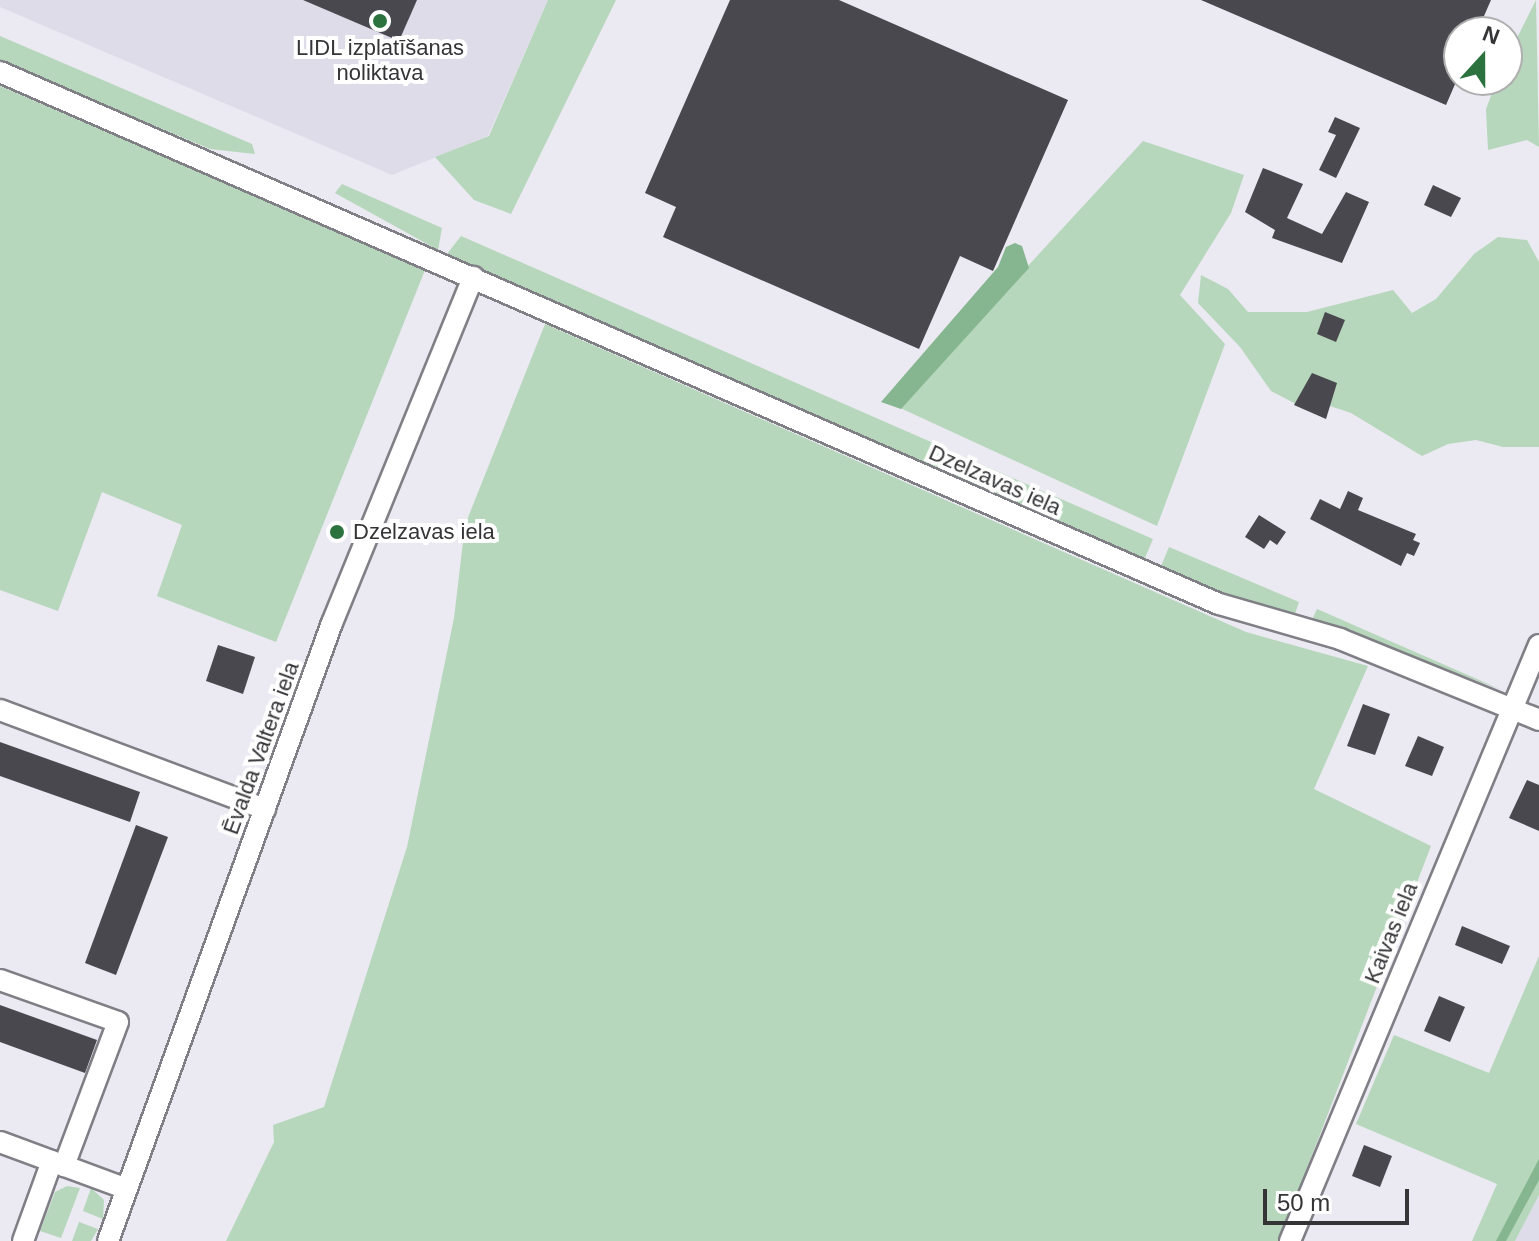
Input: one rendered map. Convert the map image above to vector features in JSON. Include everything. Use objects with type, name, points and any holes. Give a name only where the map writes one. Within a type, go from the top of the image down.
[{"type":"street","name":"Dzelzavas iela","points":[[0,72],[1219,604],[1340,639],[1539,720]]},
{"type":"street","name":"Ēvalda Valtera iela","points":[[108,1241],[332,623],[473,277]]},
{"type":"street","name":"Kaivas iela","points":[[1290,1241],[1539,645]]},
{"type":"street","points":[[0,710],[265,809]]},
{"type":"street","points":[[0,980],[118,1022],[23,1241]]},
{"type":"street","points":[[0,1142],[127,1189]]},
{"type":"shaded area","points":[[0,0],[548,0],[488,136],[392,175],[0,7]]},
{"type":"shaded area","points":[[548,0],[616,0],[511,214],[474,200],[435,157],[489,136]]},
{"type":"shaded area","points":[[1536,0],[1539,147],[1527,140],[1488,150],[1486,109],[1491,96],[1523,96],[1523,26]]},
{"type":"shaded area","points":[[0,36],[252,144],[255,154],[210,149],[0,61]]},
{"type":"shaded area","points":[[0,86],[425,270],[276,642],[157,596],[182,525],[102,492],[58,611],[0,590]]},
{"type":"shaded area","points":[[1143,141],[1244,175],[1231,213],[1180,295],[1225,344],[1157,526],[898,407]]},
{"type":"shaded area","points":[[342,184],[442,228],[438,250],[335,193]]},
{"type":"shaded area","points":[[461,236],[947,449],[939,469],[447,254]]},
{"type":"shaded area","points":[[1498,237],[1527,240],[1539,262],[1539,447],[1503,447],[1476,440],[1448,444],[1422,456],[1351,413],[1324,404],[1296,404],[1271,391],[1240,347],[1198,303],[1201,275],[1228,289],[1248,312],[1307,312],[1393,290],[1412,313],[1436,299],[1474,254]]},
{"type":"shaded area","points":[[1015,243],[1022,246],[1029,268],[901,409],[881,402],[998,267],[1006,247]]},
{"type":"shaded area","points":[[545,324],[1246,632],[1368,666],[1314,789],[1431,846],[1279,1241],[226,1241],[274,1142],[273,1125],[324,1107],[407,847],[454,618],[465,525]]},
{"type":"shaded area","points":[[962,456],[1153,539],[1144,560],[953,476]]},
{"type":"shaded area","points":[[1169,547],[1299,602],[1294,617],[1217,592],[1161,566]]},
{"type":"shaded area","points":[[1317,609],[1502,690],[1312,620]]},
{"type":"shaded area","points":[[1539,956],[1539,1195],[1515,1241],[1472,1241],[1497,1184],[1356,1124],[1394,1035],[1489,1073]]},
{"type":"shaded area","points":[[1539,1159],[1539,1180],[1506,1241],[1496,1241]]},
{"type":"shaded area","points":[[67,1186],[80,1188],[61,1238],[40,1231],[55,1192]]},
{"type":"shaded area","points":[[91,1188],[104,1200],[103,1219],[83,1211]]},
{"type":"shaded area","points":[[1539,1195],[1539,1241],[1515,1241]]},
{"type":"shaded area","points":[[79,1222],[98,1229],[91,1241],[72,1241]]},
{"type":"building","name":"LIDL izplatīšanas noliktava","points":[[303,0],[417,0],[399,41]]},
{"type":"building","points":[[730,0],[839,0],[1068,100],[993,271],[960,256],[919,349],[663,237],[676,207],[645,193]]},
{"type":"building","points":[[1201,0],[1491,0],[1484,16],[1443,16],[1443,96],[1450,96],[1446,105]]},
{"type":"building","points":[[1335,117],[1360,128],[1336,178],[1319,170],[1336,135],[1328,132]]},
{"type":"building","points":[[1263,168],[1303,184],[1287,218],[1322,234],[1346,192],[1369,202],[1342,263],[1272,238],[1275,230],[1245,212]]},
{"type":"building","points":[[1433,185],[1461,198],[1451,217],[1424,205]]},
{"type":"building","points":[[1325,312],[1345,320],[1336,342],[1317,334]]},
{"type":"building","points":[[1312,373],[1337,383],[1326,419],[1294,405]]},
{"type":"building","points":[[1348,491],[1363,498],[1358,510],[1416,534],[1413,540],[1420,543],[1414,556],[1407,553],[1401,566],[1310,519],[1320,499],[1340,509]]},
{"type":"building","points":[[1259,515],[1286,532],[1277,545],[1270,540],[1264,549],[1245,537]]},
{"type":"building","points":[[218,645],[255,657],[243,694],[206,681]]},
{"type":"building","points":[[1363,704],[1390,714],[1375,755],[1347,746]]},
{"type":"building","points":[[1418,736],[1444,747],[1432,776],[1405,766]]},
{"type":"building","points":[[0,742],[140,792],[130,822],[0,776]]},
{"type":"building","points":[[1527,780],[1539,785],[1539,831],[1509,818]]},
{"type":"building","points":[[136,825],[168,837],[116,975],[85,963]]},
{"type":"building","points":[[1462,926],[1510,946],[1502,964],[1455,945]]},
{"type":"building","points":[[1439,996],[1465,1007],[1450,1042],[1424,1031]]},
{"type":"building","points":[[0,1005],[97,1040],[85,1073],[0,1042]]},
{"type":"building","points":[[1364,1145],[1392,1156],[1380,1187],[1352,1176]]},
{"type":"place","name":"LIDL izplatīšanas noliktava","points":[[380,21]]},
{"type":"place","name":"Dzelzavas iela","points":[[337,532]]}]
